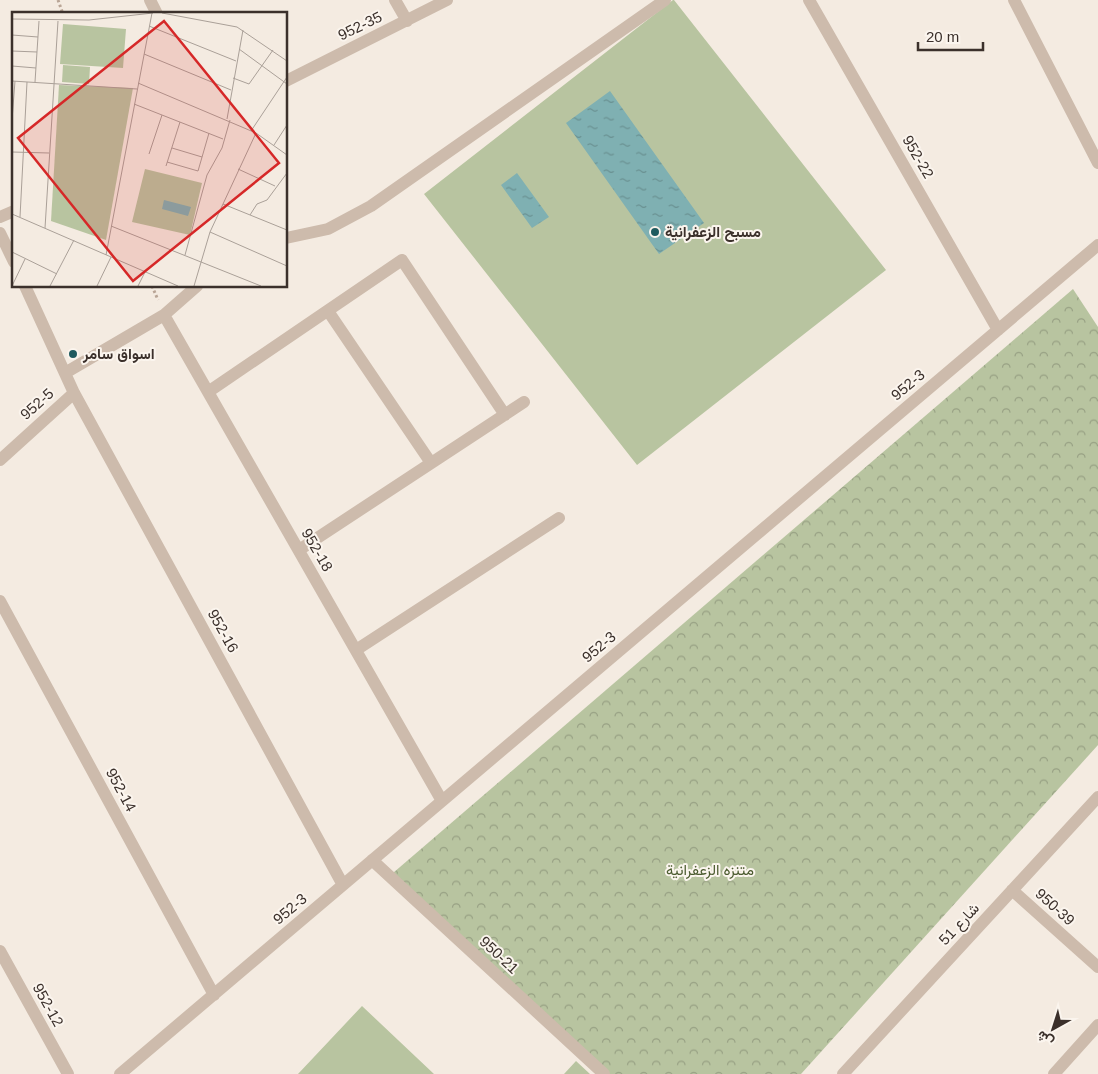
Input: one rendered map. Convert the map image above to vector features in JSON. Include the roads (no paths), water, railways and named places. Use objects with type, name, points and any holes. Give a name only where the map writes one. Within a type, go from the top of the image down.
[{"type":"street","points":[[150,0],[156,12]]},
{"type":"street","points":[[396,0],[407,21]]},
{"type":"street","name":"952-35","points":[[288,80],[447,0]]},
{"type":"street","points":[[288,238],[328,230],[371,206],[665,0]]},
{"type":"street","name":"952-22","points":[[809,0],[998,330]]},
{"type":"street","points":[[1014,0],[1098,163]]},
{"type":"street","points":[[0,216],[12,212]]},
{"type":"street","points":[[0,233],[4,251]]},
{"type":"street","name":"952-3","points":[[120,1074],[1098,245]]},
{"type":"street","points":[[208,392],[402,260],[504,415]]},
{"type":"street","name":"952-16","points":[[26,288],[74,392],[343,885]]},
{"type":"street","points":[[65,373],[164,315],[195,288]]},
{"type":"street","points":[[328,311],[431,463]]},
{"type":"street","name":"952-18","points":[[164,315],[442,801]]},
{"type":"street","name":"952-5","points":[[0,460],[74,392]]},
{"type":"street","points":[[299,550],[524,402]]},
{"type":"street","points":[[356,650],[559,518]]},
{"type":"street","name":"952-14","points":[[0,601],[214,995]]},
{"type":"street","name":"شارع 51","points":[[843,1074],[1098,797]]},
{"type":"street","name":"950-21","points":[[372,860],[604,1074]]},
{"type":"street","name":"950-39","points":[[1012,890],[1098,967]]},
{"type":"street","name":"952-12","points":[[0,952],[68,1074]]},
{"type":"street","points":[[1054,1074],[1098,1025]]},
{"type":"water","points":[[610,91],[704,223],[659,254],[566,123]]},
{"type":"water","points":[[517,173],[549,217],[532,228],[501,185]]},
{"type":"place","name":"مسبح الزعفرانية","points":[[655,232]]},
{"type":"place","name":"اسواق سامر","points":[[73,354]]},
{"type":"park label","name":"متنزه الزعفرانية","points":[[710,870]]}]
